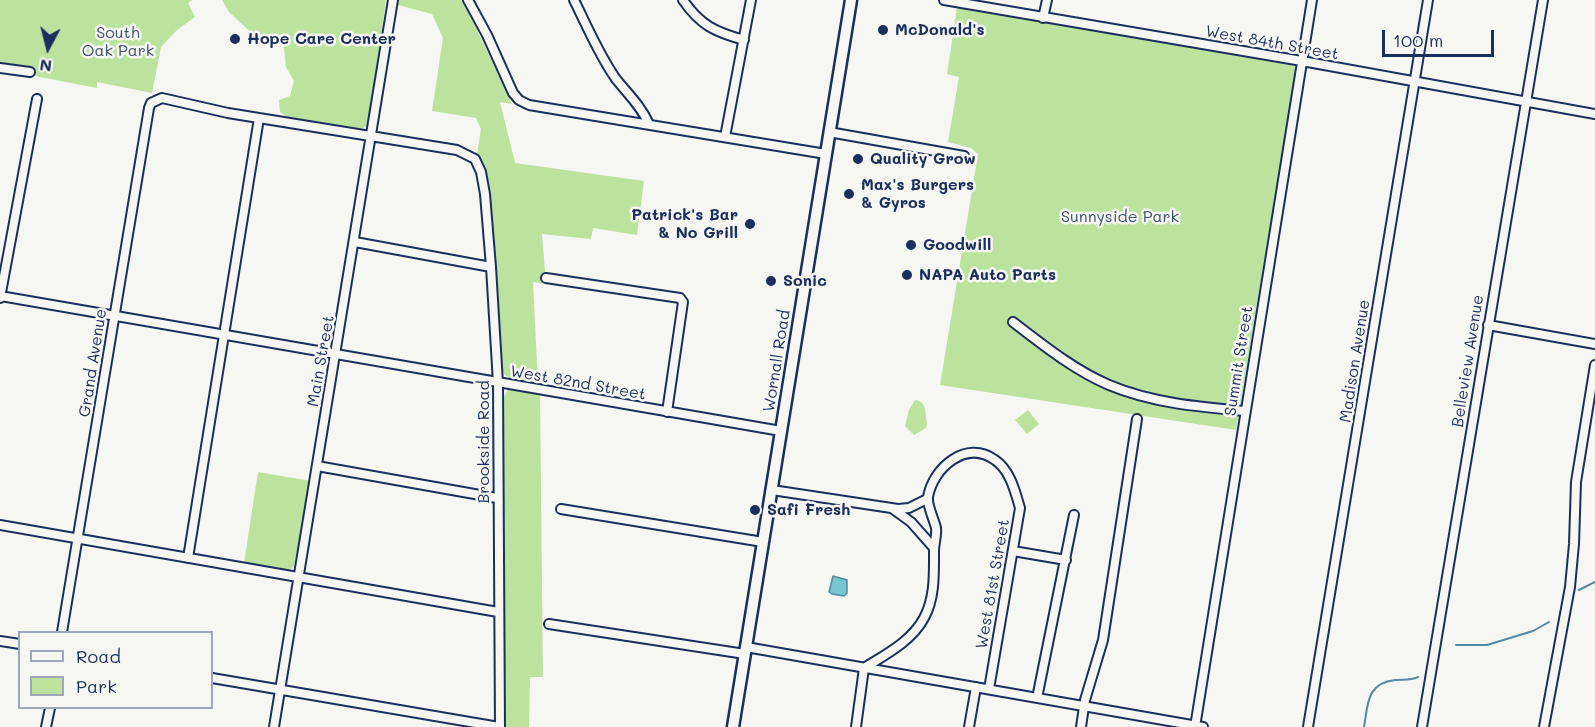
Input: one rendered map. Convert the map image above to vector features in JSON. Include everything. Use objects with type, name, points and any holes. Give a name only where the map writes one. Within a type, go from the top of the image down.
[{"type":"main road","name":"Wornall Road","points":[[733,727],[850,0]]},
{"type":"street","name":"Main Street","points":[[274,727],[393,0]]},
{"type":"street","points":[[468,0],[516,96],[529,105],[826,154]]},
{"type":"street","points":[[574,0],[610,69],[639,106],[649,124]]},
{"type":"street","points":[[683,0],[692,14],[703,24],[744,40]]},
{"type":"street","points":[[725,137],[751,0]]},
{"type":"street","name":"West 84th Street","points":[[944,0],[1595,114]]},
{"type":"street","points":[[1043,18],[1047,0]]},
{"type":"street","name":"Summit Street","points":[[1198,727],[1245,411],[1312,0]]},
{"type":"street","name":"Madison Avenue","points":[[1308,727],[1428,0]]},
{"type":"street","name":"Belleview Avenue","points":[[1422,727],[1543,0]]},
{"type":"street","points":[[0,68],[30,72]]},
{"type":"street","name":"Grand Avenue","points":[[62,631],[149,108],[156,100],[162,98],[259,118]]},
{"type":"street","points":[[0,297],[37,99]]},
{"type":"street","points":[[188,558],[259,118],[371,136]]},
{"type":"street","points":[[829,132],[964,156]]},
{"type":"street","name":"Brookside Road","points":[[371,136],[457,150],[475,159],[485,194],[498,383],[500,727]]},
{"type":"street","points":[[355,242],[491,267]]},
{"type":"street","points":[[546,278],[680,298],[683,302],[682,319],[667,412]]},
{"type":"street","name":"West 82nd Street","points":[[0,297],[782,431]]},
{"type":"street","points":[[1013,322],[1058,355],[1109,385],[1160,400],[1245,411]]},
{"type":"street","points":[[1488,325],[1595,344]]},
{"type":"street","points":[[1544,727],[1570,587],[1576,482],[1595,365]]},
{"type":"street","points":[[1081,727],[1086,694],[1103,640],[1137,419]]},
{"type":"street","name":"West 81st Street","points":[[927,499],[936,477],[953,458],[971,453],[995,459],[1004,468],[1014,486],[1020,508],[989,689]]},
{"type":"street","points":[[317,466],[497,498]]},
{"type":"street","points":[[772,490],[892,508],[909,508],[927,499],[936,529],[935,572],[932,597],[924,619],[911,635],[892,651],[864,668]]},
{"type":"street","points":[[892,508],[911,522],[934,548]]},
{"type":"street","points":[[561,509],[763,542]]},
{"type":"street","points":[[1037,698],[1074,515]]},
{"type":"street","points":[[0,525],[498,612]]},
{"type":"street","points":[[1013,551],[1066,560]]},
{"type":"street","points":[[549,624],[864,668],[1198,727]]},
{"type":"street","points":[[0,640],[18,644]]},
{"type":"street","points":[[856,727],[864,668]]},
{"type":"street","points":[[213,678],[500,727]]},
{"type":"street","points":[[969,727],[976,687]]},
{"type":"street","points":[[46,727],[50,709]]},
{"type":"green space","name":"South Oak Park","points":[[0,0],[193,0],[188,3],[195,17],[177,30],[161,47],[152,93],[97,82],[97,88],[35,76],[34,69],[0,65]]},
{"type":"green space","points":[[222,0],[386,0],[368,125],[361,129],[287,117],[280,112],[279,100],[290,96],[294,81],[286,67],[283,41],[256,37],[229,12]]},
{"type":"green space","points":[[399,0],[463,0],[512,104],[500,102],[515,163],[644,181],[637,235],[593,228],[591,239],[542,234],[546,284],[533,282],[538,384],[512,379],[501,369],[491,200],[486,176],[477,154],[481,129],[476,118],[432,111],[443,38],[432,14],[398,5]]},
{"type":"green space","name":"Sunnyside Park","points":[[957,7],[1295,66],[1236,430],[940,385],[978,154],[971,148],[948,142],[959,77],[947,74]]},
{"type":"green space","points":[[508,389],[540,393],[543,677],[530,677],[529,727],[504,727],[502,401]]},
{"type":"green space","points":[[915,400],[924,405],[927,424],[926,428],[914,435],[905,426],[909,410]]},
{"type":"green space","points":[[1028,410],[1039,424],[1027,434],[1015,420]]},
{"type":"green space","points":[[258,472],[311,481],[294,566],[289,571],[244,563]]},
{"type":"water","points":[[833,576],[847,580],[847,593],[844,596],[829,592]]},
{"type":"waterway","points":[[1579,590],[1595,582]]},
{"type":"waterway","points":[[1456,645],[1487,645],[1533,631],[1549,622]]},
{"type":"waterway","points":[[1364,727],[1370,696],[1378,686],[1386,682],[1418,677]]},
{"type":"place","name":"McDonald's","points":[[883,30]]},
{"type":"place","name":"Hope Care Center","points":[[235,39]]},
{"type":"place","name":"Quality Grow","points":[[858,159]]},
{"type":"place","name":"Max's Burgers & Gyros","points":[[849,194]]},
{"type":"place","name":"Patrick's Bar & No Grill","points":[[750,224]]},
{"type":"place","name":"Goodwill","points":[[911,245]]},
{"type":"place","name":"NAPA Auto Parts","points":[[907,275]]},
{"type":"place","name":"Sonic","points":[[771,281]]},
{"type":"place","name":"Safi Fresh","points":[[755,510]]}]
